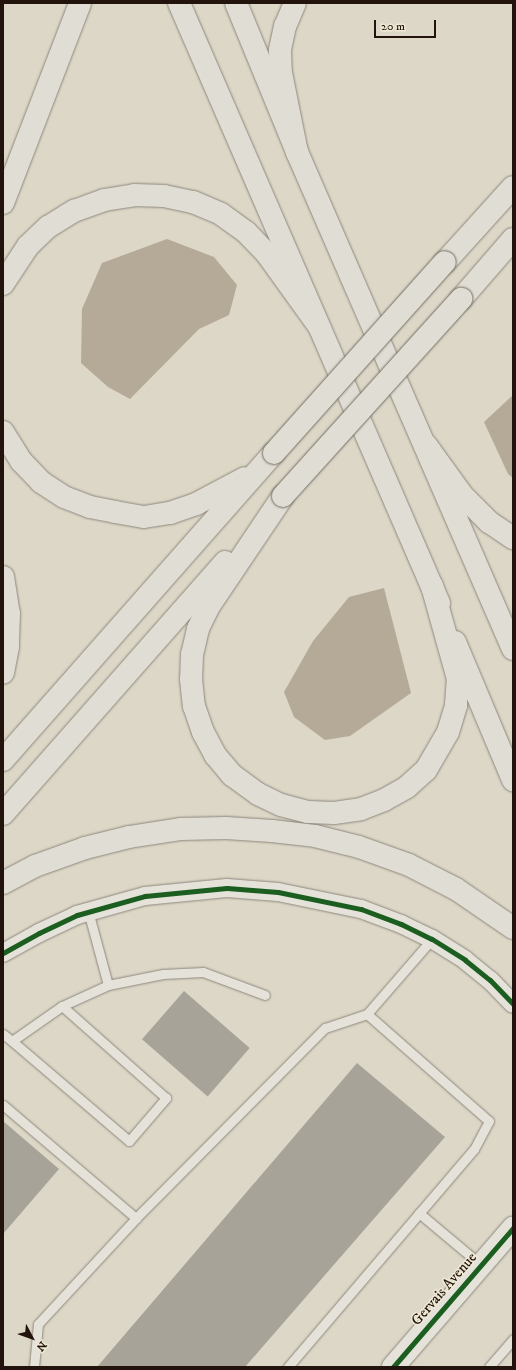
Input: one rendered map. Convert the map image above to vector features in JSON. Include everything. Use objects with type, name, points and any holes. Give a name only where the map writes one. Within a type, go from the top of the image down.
[{"type":"main road","points":[[3,203],[80,3]]},
{"type":"main road","points":[[179,3],[432,586],[513,780]]},
{"type":"main road","points":[[236,3],[297,152],[426,445],[513,649]]},
{"type":"main road","points":[[295,3],[285,26],[280,50],[281,73],[297,152]]},
{"type":"main road","points":[[492,210],[513,175]]},
{"type":"main road","points":[[3,760],[274,453],[513,187]]},
{"type":"main road","points":[[3,284],[28,246],[48,227],[74,211],[104,200],[134,195],[164,196],[194,202],[221,214],[246,232],[267,254],[318,325]]},
{"type":"main road","points":[[3,814],[282,496],[513,240]]},
{"type":"main road","points":[[486,270],[513,260]]},
{"type":"main road","points":[[3,432],[21,461],[40,482],[64,497],[90,507],[144,517],[170,514],[196,504],[259,471]]},
{"type":"main road","points":[[426,445],[462,495],[489,522],[513,538]]},
{"type":"main road","points":[[282,496],[209,606],[198,629],[192,654],[191,679],[193,699],[203,732],[216,756],[232,775],[258,794],[281,805],[308,812],[334,813],[361,809],[384,800],[407,787],[426,770],[448,732],[456,705],[458,679],[432,586]]},
{"type":"main road","points":[[3,577],[8,613],[8,647],[3,673]]},
{"type":"main road","points":[[3,883],[35,866],[78,850],[129,837],[181,829],[226,828],[272,831],[315,836],[359,847],[409,865],[456,888],[513,928]]},
{"type":"street","points":[[3,953],[39,933],[88,911],[145,896],[186,890],[227,888],[278,892],[361,909],[432,939],[490,980],[513,1004]]},
{"type":"street","name":"Gervais Avenue","points":[[393,1367],[513,1228]]},
{"type":"lane","points":[[88,911],[108,985]]},
{"type":"lane","points":[[34,1367],[38,1324],[136,1218],[325,1028],[367,1014],[432,939]]},
{"type":"lane","points":[[12,1041],[62,1006],[108,985],[163,974],[203,972],[265,995]]},
{"type":"lane","points":[[3,1034],[129,1141],[166,1098],[62,1006]]},
{"type":"lane","points":[[288,1367],[474,1149],[489,1121],[367,1014]]},
{"type":"lane","points":[[3,1105],[136,1218]]},
{"type":"lane","points":[[419,1212],[481,1265]]},
{"type":"lane","points":[[489,1367],[513,1338]]},
{"type":"shaded area","points":[[167,239],[214,257],[237,285],[229,315],[199,329],[130,399],[108,387],[81,363],[82,309],[102,263]]},
{"type":"shaded area","points":[[513,395],[513,478],[508,474],[484,422]]},
{"type":"shaded area","points":[[384,588],[411,693],[350,736],[325,740],[294,717],[284,692],[313,641],[349,597]]},
{"type":"building","points":[[184,991],[250,1048],[208,1096],[142,1039]]},
{"type":"building","points":[[357,1063],[445,1137],[245,1367],[97,1367]]},
{"type":"building","points":[[3,1121],[59,1169],[3,1234]]},
{"type":"cycle path","points":[[3,953],[39,933],[77,915],[145,896],[227,888],[278,892],[361,909],[401,924],[432,939],[465,960],[490,980],[513,1004]]},
{"type":"cycle path","points":[[393,1367],[513,1228]]}]
